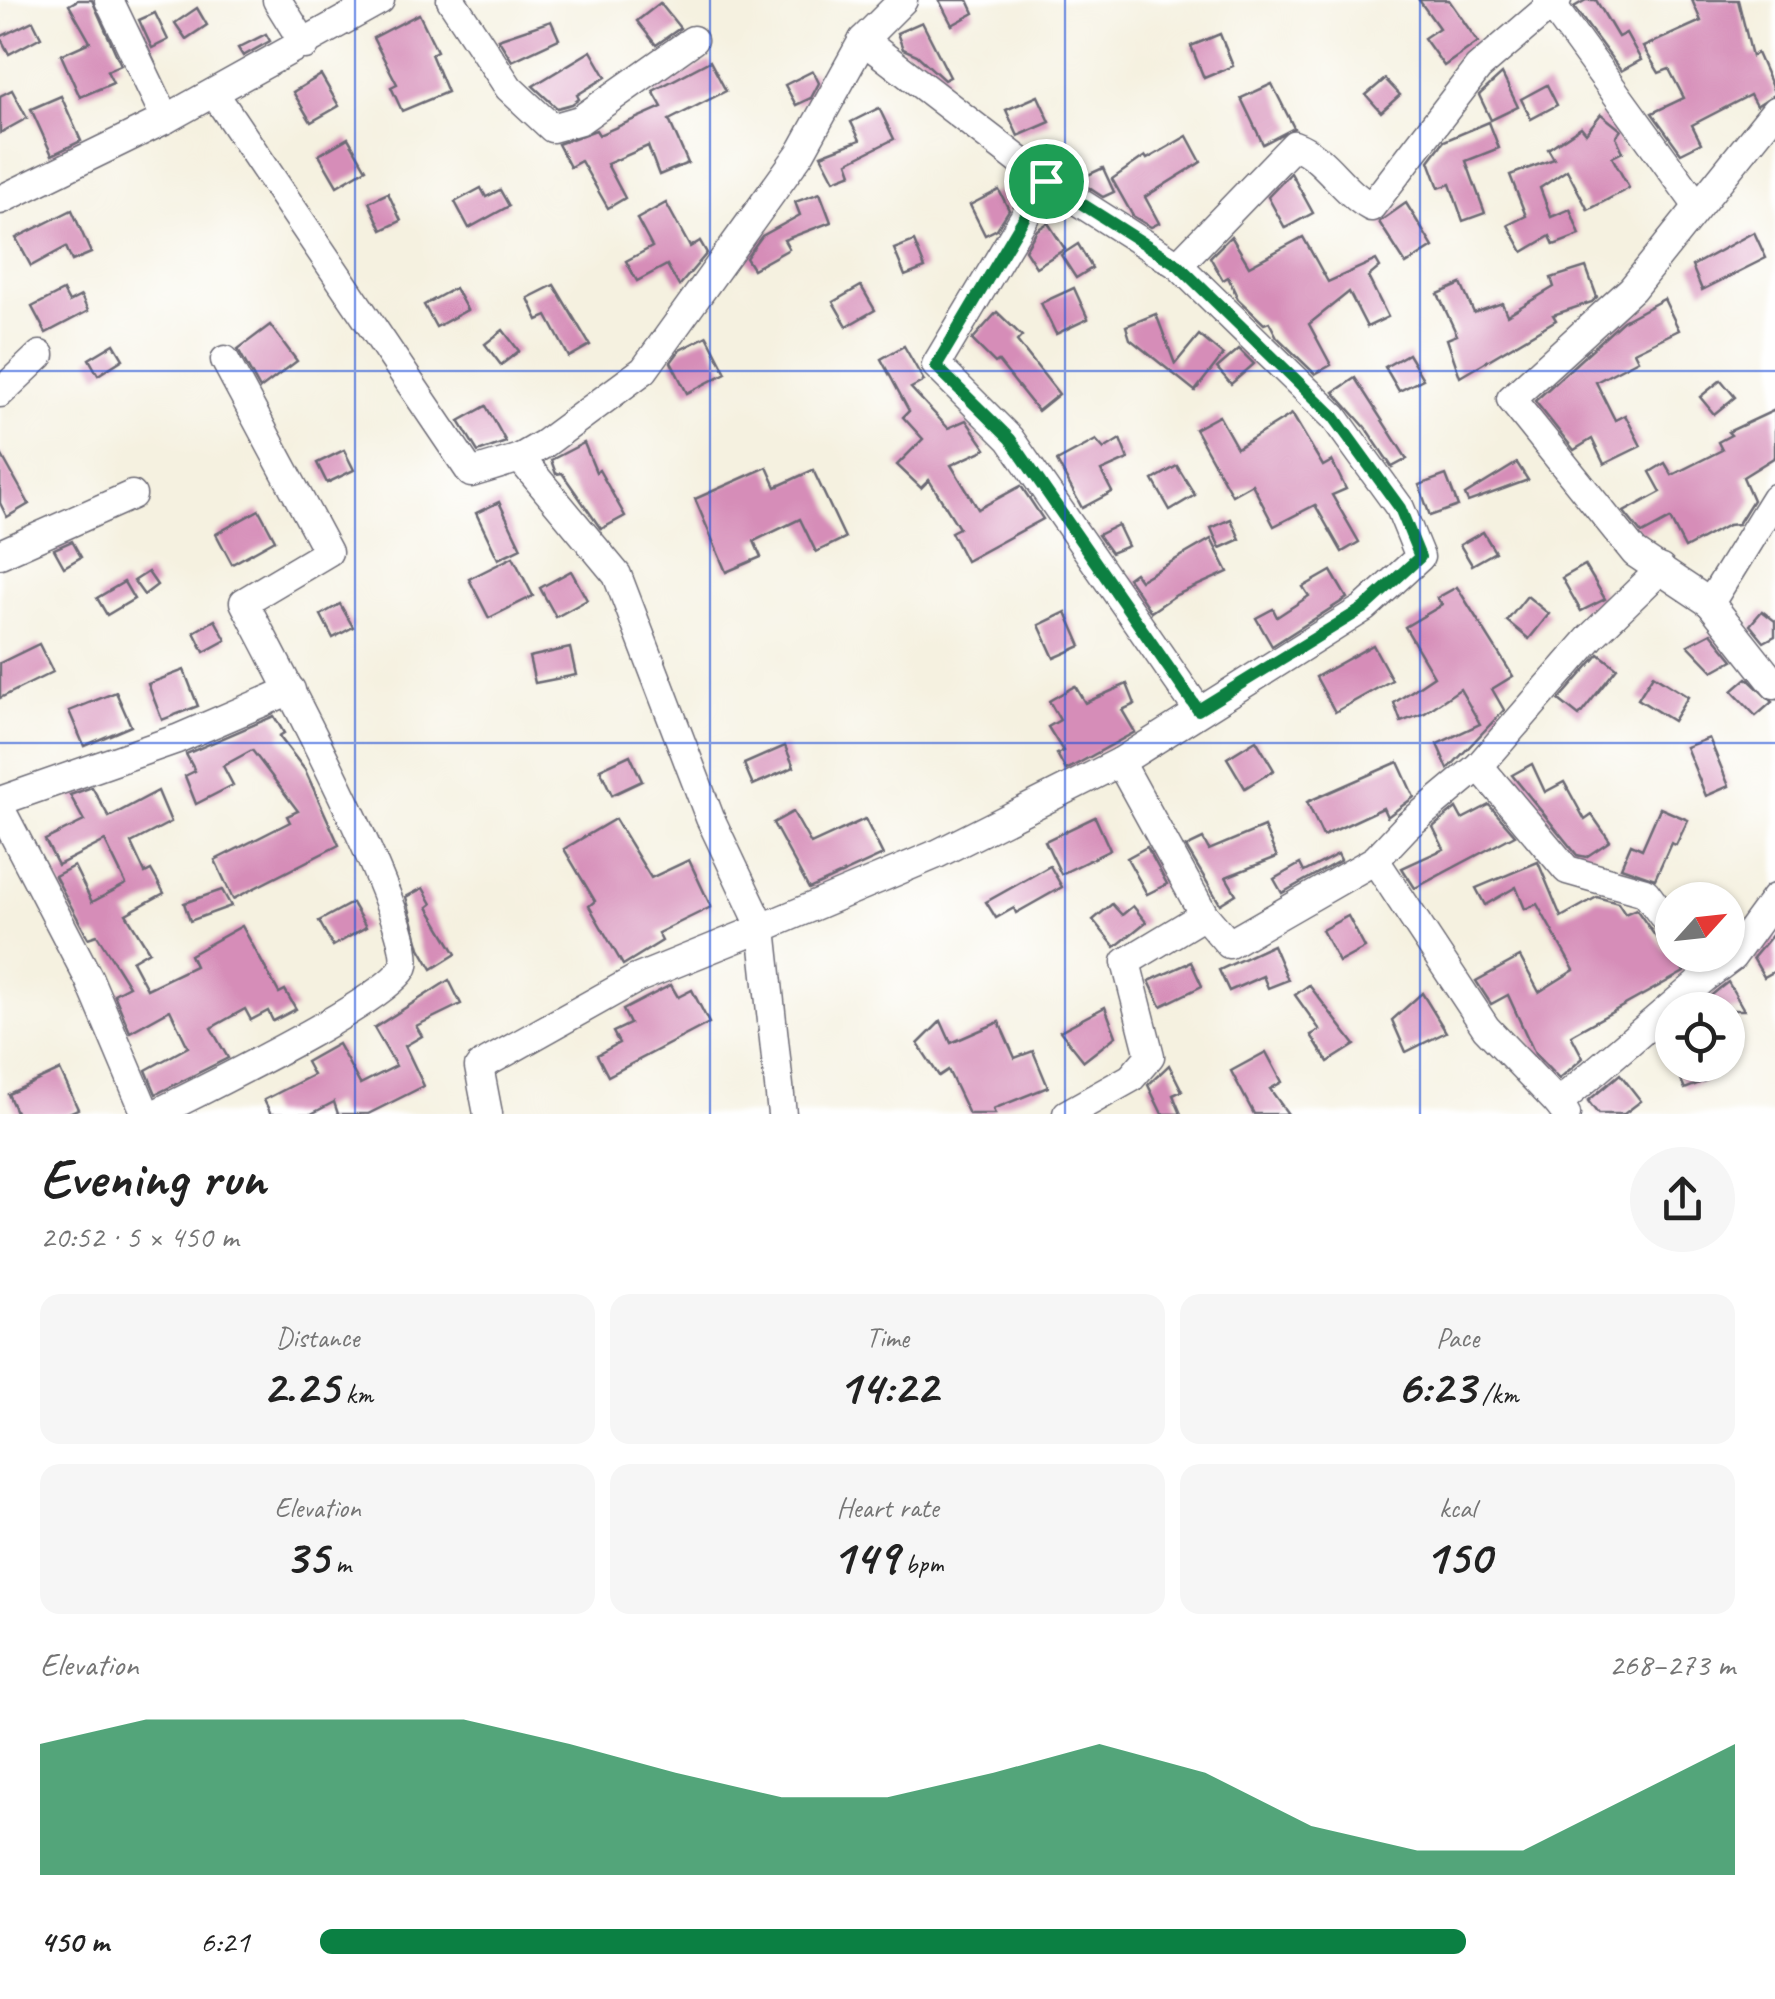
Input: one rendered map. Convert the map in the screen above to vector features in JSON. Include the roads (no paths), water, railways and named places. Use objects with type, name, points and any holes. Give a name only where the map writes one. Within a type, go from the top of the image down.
[{"type":"street","points":[[109,0],[166,119]]},
{"type":"street","points":[[277,0],[305,45]]},
{"type":"street","points":[[0,200],[166,119],[380,0]]},
{"type":"street","points":[[452,0],[510,88],[552,128],[580,120],[693,40]]},
{"type":"street","points":[[214,93],[471,473],[520,458],[644,370],[801,152],[864,40],[903,0]]},
{"type":"street","points":[[1178,265],[1294,145],[1308,150],[1357,200],[1371,207],[1478,68],[1552,1],[1698,205]]},
{"type":"street","points":[[488,1114],[479,1067],[636,979],[937,854],[1120,762],[1364,608],[1420,557],[1400,508],[1334,417],[1178,265],[1046,181],[864,40]]},
{"type":"street","points":[[1775,111],[1632,289],[1511,399],[1635,554],[1710,603],[1775,685]]},
{"type":"street","points":[[1046,181],[936,366],[1010,439],[1198,710]]},
{"type":"street","points":[[0,393],[40,356]]},
{"type":"street","points":[[155,1114],[365,1000],[402,970],[407,955],[395,910],[244,602],[328,552],[225,360]]},
{"type":"street","points":[[520,458],[617,574],[710,818],[762,928],[782,1114]]},
{"type":"street","points":[[0,554],[132,495]]},
{"type":"street","points":[[1710,603],[1775,498]]},
{"type":"street","points":[[1120,762],[1204,915],[1229,944],[1374,860],[1407,826],[1479,766],[1591,637],[1661,569]]},
{"type":"street","points":[[0,801],[177,739],[290,690]]},
{"type":"street","points":[[1479,766],[1568,870],[1645,892],[1655,905]]},
{"type":"street","points":[[0,808],[89,979],[146,1114]]},
{"type":"street","points":[[1374,860],[1486,1028],[1562,1109],[1694,972]]},
{"type":"street","points":[[1745,939],[1775,898]]},
{"type":"street","points":[[1067,1114],[1131,1078],[1150,1056],[1126,962],[1204,915]]}]
